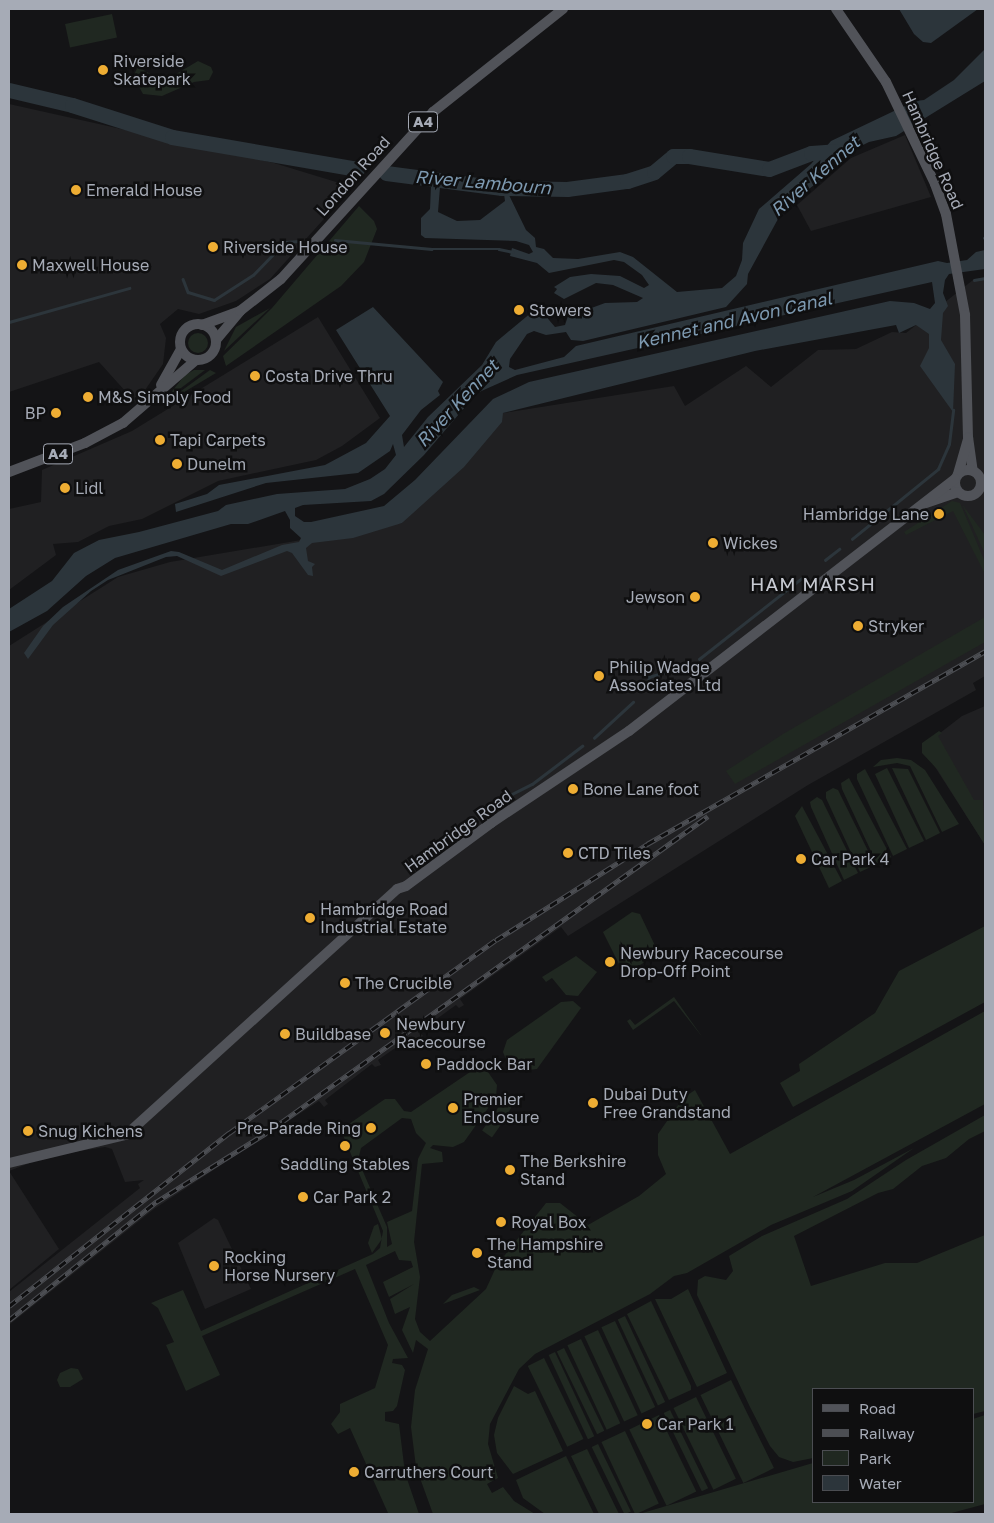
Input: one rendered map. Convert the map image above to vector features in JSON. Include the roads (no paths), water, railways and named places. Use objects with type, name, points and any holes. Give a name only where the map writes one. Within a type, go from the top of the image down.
[{"type":"main road","name":"London Road","points":[[216,340],[240,311],[281,279],[433,112],[562,9]]},
{"type":"main road","name":"Hambridge Road","points":[[836,9],[898,104],[935,184],[954,248],[960,278],[967,346],[968,438],[973,470]]},
{"type":"main road","name":"London Road","points":[[202,325],[240,311]]},
{"type":"main road","points":[[202,325],[211,330],[216,340]]},
{"type":"main road","name":"A4","points":[[158,393],[181,349],[183,332],[190,326],[202,325]]},
{"type":"main road","name":"A4","points":[[9,472],[106,432],[140,412],[158,393],[196,360],[211,355],[216,340]]},
{"type":"main road","points":[[181,349],[187,356],[196,360]]},
{"type":"main road","name":"Hambridge Road","points":[[9,1163],[126,1135],[397,889],[414,882],[491,823],[623,736],[925,504],[957,476],[968,438]]},
{"type":"main road","points":[[973,470],[981,481],[978,492],[966,496],[958,492],[957,476],[973,470]]},
{"type":"main road","name":"Hambridge Road","points":[[925,504],[958,492]]},
{"type":"water","points":[[899,9],[978,9],[931,43],[923,42],[914,34]]},
{"type":"water","points":[[985,49],[985,81],[896,136],[869,142],[851,151],[835,169],[784,208],[748,274],[747,284],[726,307],[583,341],[571,340],[566,332],[546,335],[534,331],[527,334],[510,359],[509,367],[515,370],[564,357],[576,346],[938,261],[947,263],[967,260],[976,252],[985,250],[985,269],[949,274],[945,280],[943,293],[948,306],[943,313],[941,340],[955,364],[953,412],[920,366],[929,348],[929,334],[916,325],[899,333],[896,325],[755,351],[503,413],[502,422],[464,467],[402,523],[353,538],[312,543],[306,548],[308,561],[315,564],[312,567],[313,576],[308,575],[292,553],[287,551],[221,576],[177,556],[166,557],[108,580],[91,591],[53,625],[28,659],[24,653],[43,626],[63,607],[118,570],[171,551],[179,552],[222,570],[282,545],[299,542],[301,538],[290,528],[290,520],[285,511],[248,524],[231,524],[115,558],[86,576],[47,611],[9,632],[9,609],[52,581],[74,553],[99,540],[139,532],[218,511],[226,505],[277,494],[345,489],[370,479],[385,469],[396,455],[393,444],[390,451],[358,473],[266,483],[176,512],[175,504],[207,494],[219,485],[325,465],[366,443],[390,416],[336,330],[373,307],[443,382],[438,391],[440,395],[421,410],[402,435],[404,447],[428,417],[482,365],[496,342],[538,307],[555,327],[565,325],[569,313],[584,308],[586,310],[605,303],[637,302],[643,298],[613,285],[596,283],[564,299],[554,293],[557,289],[554,287],[570,277],[591,274],[620,276],[644,288],[649,285],[642,275],[624,262],[614,260],[549,273],[537,263],[510,256],[512,248],[529,254],[533,252],[529,245],[516,241],[425,238],[421,235],[421,218],[430,209],[431,186],[440,187],[438,212],[457,221],[480,220],[505,201],[504,194],[509,195],[526,230],[535,238],[536,247],[544,249],[553,258],[578,259],[620,252],[633,257],[677,292],[722,288],[736,276],[742,260],[743,243],[759,209],[811,164],[831,141],[915,101],[924,100],[954,80]],"holes":[[[932,282],[935,303],[930,309],[914,303],[890,301],[529,382],[493,399],[415,480],[384,506],[311,522],[304,522],[295,516],[295,508],[303,505],[371,501],[384,494],[424,455],[477,393],[517,375]]]},
{"type":"waterway","name":"River Lambourn","points":[[9,90],[72,105],[172,137],[357,169]]},
{"type":"waterway","name":"River Lambourn","points":[[386,173],[502,188],[567,189],[627,181],[654,172],[673,156],[689,156],[769,169],[811,153],[839,151]]},
{"type":"waterway","points":[[335,240],[432,249],[499,249],[513,252]]},
{"type":"waterway","points":[[183,279],[188,292],[214,300],[253,275],[285,242],[299,241]]},
{"type":"waterway","points":[[974,280],[985,278]]},
{"type":"waterway","points":[[9,322],[129,288]]},
{"type":"waterway","points":[[852,539],[938,469],[949,444],[953,410]]},
{"type":"waterway","points":[[825,560],[839,549]]},
{"type":"waterway","points":[[699,659],[802,578]]},
{"type":"waterway","points":[[646,689],[649,677],[686,666]]},
{"type":"waterway","points":[[594,738],[633,702]]},
{"type":"waterway","points":[[494,803],[532,784],[582,746]]},
{"type":"railway","points":[[9,1306],[229,1133],[496,940],[647,844],[985,651]]},
{"type":"railway","points":[[9,1320],[156,1202],[269,1131],[708,816]]},
{"type":"place","name":"Riverside Skatepark","points":[[103,70]]},
{"type":"place","name":"Emerald House","points":[[76,190]]},
{"type":"place","name":"Riverside House","points":[[213,247]]},
{"type":"place","name":"Maxwell House","points":[[22,265]]},
{"type":"place","name":"Stowers","points":[[519,310]]},
{"type":"place","name":"Costa Drive Thru","points":[[255,376]]},
{"type":"place","name":"M&S Simply Food","points":[[88,397]]},
{"type":"place","name":"BP","points":[[56,413]]},
{"type":"place","name":"Tapi Carpets","points":[[160,440]]},
{"type":"place","name":"Dunelm","points":[[177,464]]},
{"type":"place","name":"Lidl","points":[[65,488]]},
{"type":"place","name":"Hambridge Lane","points":[[939,514]]},
{"type":"place","name":"Wickes","points":[[713,543]]},
{"type":"place","name":"Jewson","points":[[695,597]]},
{"type":"place","name":"Stryker","points":[[858,626]]},
{"type":"place","name":"Philip Wadge Associates Ltd","points":[[599,676]]},
{"type":"place","name":"Bone Lane foot","points":[[573,789]]},
{"type":"place","name":"CTD Tiles","points":[[568,853]]},
{"type":"place","name":"Car Park 4","points":[[801,859]]},
{"type":"place","name":"Hambridge Road Industrial Estate","points":[[310,918]]},
{"type":"place","name":"Newbury Racecourse Drop-Off Point","points":[[610,962]]},
{"type":"place","name":"The Crucible","points":[[345,983]]},
{"type":"place","name":"Newbury Racecourse","points":[[385,1033]]},
{"type":"place","name":"Buildbase","points":[[285,1034]]},
{"type":"place","name":"Paddock Bar","points":[[426,1064]]},
{"type":"place","name":"Dubai Duty Free Grandstand","points":[[593,1103]]},
{"type":"place","name":"Premier Enclosure","points":[[453,1108]]},
{"type":"place","name":"Pre-Parade Ring","points":[[371,1128]]},
{"type":"place","name":"Snug Kichens","points":[[28,1131]]},
{"type":"place","name":"Saddling Stables","points":[[345,1146]]},
{"type":"place","name":"The Berkshire Stand","points":[[510,1170]]},
{"type":"place","name":"Car Park 2","points":[[303,1197]]},
{"type":"place","name":"Royal Box","points":[[501,1222]]},
{"type":"place","name":"The Hampshire Stand","points":[[477,1253]]},
{"type":"place","name":"Rocking Horse Nursery","points":[[214,1266]]},
{"type":"place","name":"Car Park 1","points":[[647,1424]]},
{"type":"place","name":"Carruthers Court","points":[[354,1472]]},
{"type":"district","name":"HAM MARSH","points":[[813,584]]},
{"type":"water label","name":"River Kennet","points":[[815,176]]},
{"type":"water label","name":"Kennet and Avon Canal","points":[[734,320]]},
{"type":"water label","name":"River Kennet","points":[[457,403]]}]
